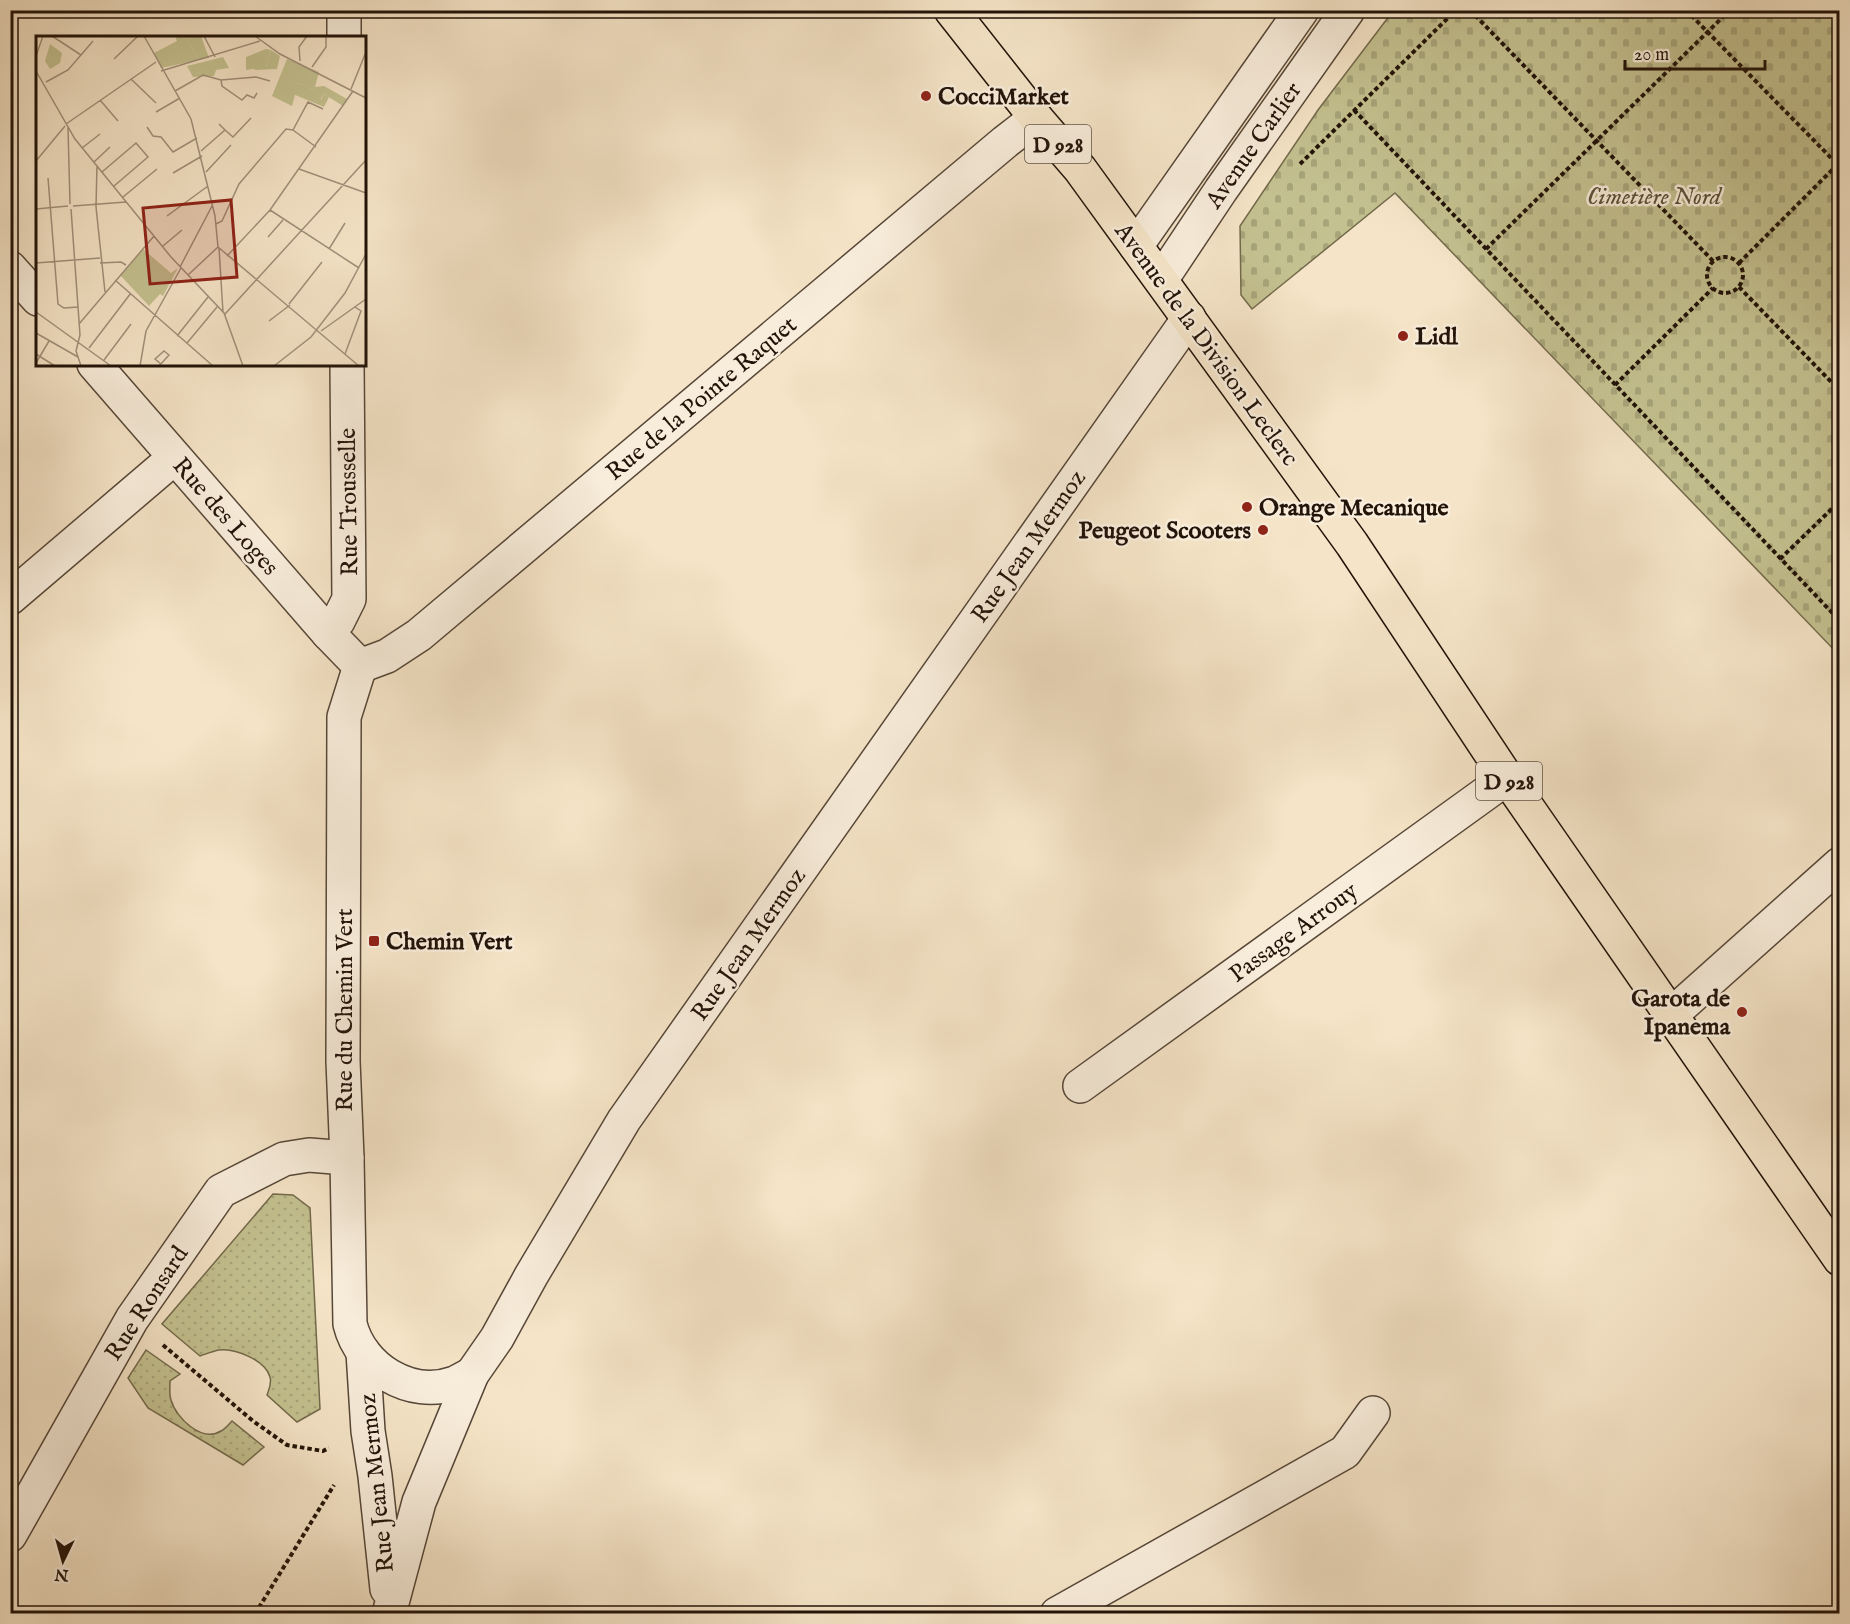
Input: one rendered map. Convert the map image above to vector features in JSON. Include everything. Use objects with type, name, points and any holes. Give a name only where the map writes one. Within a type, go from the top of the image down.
[{"type":"main road","name":"Avenue de la Division Leclerc","points":[[951,10],[1080,170],[1353,544],[1507,778],[1671,1015]]},
{"type":"main road","name":"D 928","points":[[1671,1015],[1839,1259]]},
{"type":"street","points":[[344,10],[344,36]]},
{"type":"street","name":"Avenue Carlier","points":[[1136,246],[1302,10]]},
{"type":"street","name":"Avenue Carlier","points":[[1161,280],[1221,190],[1348,10]]},
{"type":"street","name":"Rue de la Pointe Raquet","points":[[360,666],[387,656],[420,635],[1036,118]]},
{"type":"street","points":[[10,268],[36,297]]},
{"type":"street","name":"Rue Jean Mermoz","points":[[389,1614],[419,1502],[472,1374],[497,1338],[531,1275],[624,1120],[1189,318]]},
{"type":"street","name":"Rue des Loges","points":[[96,366],[328,633],[360,666]]},
{"type":"street","name":"Rue Trousselle","points":[[328,633],[338,621],[349,599],[347,366]]},
{"type":"street","points":[[10,598],[174,458]]},
{"type":"street","name":"Rue du Chemin Vert","points":[[360,666],[344,717],[343,1061],[350,1324],[353,1337],[363,1352]]},
{"type":"street","name":"Passage Arrouy","points":[[1080,1086],[1507,778]]},
{"type":"street","points":[[1671,1015],[1839,864]]},
{"type":"street","name":"Rue Ronsard","points":[[10,1535],[132,1319],[221,1191],[284,1160],[309,1155],[346,1158]]},
{"type":"street","points":[[363,1352],[373,1365],[390,1377],[407,1384],[424,1387],[440,1386],[455,1383],[472,1374]]},
{"type":"street","name":"Rue Jean Mermoz","points":[[363,1352],[368,1431],[379,1505],[389,1614]]},
{"type":"street","points":[[1057,1614],[1346,1452],[1374,1413]]},
{"type":"path","points":[[1300,164],[1456,10]]},
{"type":"path","points":[[1470,10],[1714,262]]},
{"type":"path","points":[[1686,10],[1839,165],[1739,263]]},
{"type":"path","points":[[1486,249],[1730,10]]},
{"type":"path","points":[[1354,110],[1839,621]]},
{"type":"path","points":[[1729,258],[1739,263],[1743,278],[1734,291],[1723,293],[1713,288],[1709,283],[1708,272],[1714,262],[1718,259],[1729,258]]},
{"type":"path","points":[[1738,287],[1839,391]]},
{"type":"path","points":[[1615,385],[1713,288]]},
{"type":"path","points":[[1780,559],[1839,501]]},
{"type":"path","points":[[132,1319],[253,1421],[287,1444],[324,1451],[368,1431]]},
{"type":"path","points":[[255,1614],[368,1431]]},
{"type":"green space","name":"Cimetière Nord","points":[[1393,11],[1839,11],[1839,655],[1395,193],[1252,309],[1241,295],[1240,226],[1318,110]]},
{"type":"green space","points":[[273,1194],[293,1195],[310,1208],[320,1409],[297,1422],[267,1395],[270,1377],[256,1360],[241,1353],[226,1350],[217,1350],[200,1356],[162,1324]]},
{"type":"green space","points":[[146,1350],[180,1374],[170,1381],[170,1398],[178,1414],[191,1427],[206,1434],[214,1434],[232,1421],[264,1447],[243,1465],[148,1408],[128,1378]]},
{"type":"place","name":"CocciMarket","points":[[926,96]]},
{"type":"place","name":"Lidl","points":[[1403,336]]},
{"type":"place","name":"Orange Mecanique","points":[[1247,507]]},
{"type":"place","name":"Peugeot Scooters","points":[[1263,530]]},
{"type":"place","name":"Chemin Vert","points":[[374,941]]},
{"type":"place","name":"Garota de Ipanema","points":[[1742,1012]]}]
